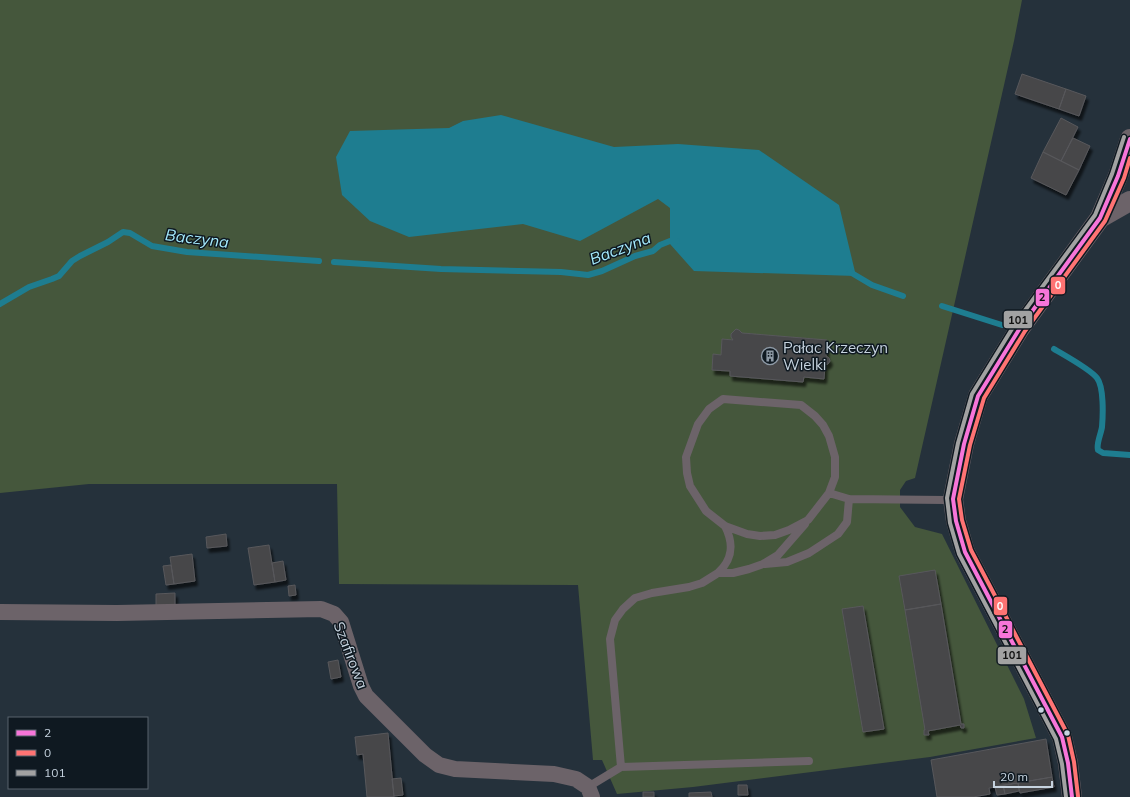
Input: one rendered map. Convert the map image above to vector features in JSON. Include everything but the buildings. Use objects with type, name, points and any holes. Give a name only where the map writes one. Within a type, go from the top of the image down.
[{"type":"street","points":[[1072,797],[1068,763],[1062,737],[965,552],[956,521],[953,499],[964,444],[978,396],[1020,328],[1100,218],[1118,176],[1130,139]]},
{"type":"street","points":[[1100,218],[1130,202]]},
{"type":"street","name":"Szafirowa","points":[[0,612],[117,613],[321,609],[334,614],[341,622],[361,686],[366,696],[425,755],[439,765],[455,770],[554,774],[576,779],[590,792]]},
{"type":"lane","points":[[718,573],[733,573],[749,569],[763,564],[778,554],[808,520],[829,493],[835,477],[835,457],[829,436],[823,425],[815,416],[801,405],[723,398],[709,409],[698,424],[686,457],[686,473],[690,486],[706,511],[725,526],[747,534],[760,536],[775,535],[789,530],[808,520]]},
{"type":"lane","points":[[829,493],[849,499],[953,499]]},
{"type":"lane","points":[[763,564],[787,562],[809,553],[838,534],[847,522],[849,499]]},
{"type":"lane","points":[[621,767],[610,639],[616,620],[623,609],[635,598],[652,592],[689,587],[718,573],[724,567],[730,552],[729,536],[725,526]]},
{"type":"lane","points":[[590,792],[621,767],[809,761]]},
{"type":"green space","points":[[0,0],[1022,0],[915,478],[906,481],[900,490],[900,507],[915,527],[942,534],[1024,699],[1036,738],[930,757],[693,787],[617,794],[602,760],[593,760],[578,585],[339,584],[337,484],[89,484],[0,493]]},
{"type":"water","points":[[501,115],[614,147],[678,144],[759,150],[839,205],[856,276],[694,271],[670,244],[670,208],[658,199],[580,241],[523,224],[409,237],[370,221],[342,195],[336,157],[350,131],[449,128],[463,121]]},
{"type":"waterway","name":"Baczyna","points":[[0,304],[29,287],[59,276],[72,261],[108,242],[123,232],[130,233],[152,246],[187,252],[319,261]]},
{"type":"waterway","name":"Baczyna","points":[[334,262],[441,269],[561,272],[588,275],[602,271],[635,256],[653,251],[660,245],[670,241],[677,241]]},
{"type":"waterway","name":"Baczyna","points":[[850,272],[872,285],[903,296]]},
{"type":"waterway","name":"Baczyna","points":[[942,306],[1002,325]]},
{"type":"waterway","name":"Baczyna","points":[[1054,349],[1094,374],[1099,382],[1102,394],[1103,416],[1098,450],[1103,453],[1130,455]]},
{"type":"transit line","name":"101","points":[[1066,797],[1062,764],[1056,739],[959,554],[950,523],[947,498],[958,443],[972,394],[1015,324],[1095,215],[1112,174],[1124,137]]},
{"type":"transit line","name":"2","points":[[1072,797],[1068,763],[1062,737],[965,552],[956,521],[953,499],[964,444],[978,396],[1020,328],[1100,218],[1118,176],[1130,139]]},
{"type":"transit line","name":"0","points":[[1078,796],[1074,762],[1068,735],[971,550],[962,520],[959,499],[970,445],[984,398],[1025,331],[1105,221],[1124,178],[1130,158]]},
{"type":"place","name":"Pałac Krzeczyn Wielki","points":[[770,356]]}]
